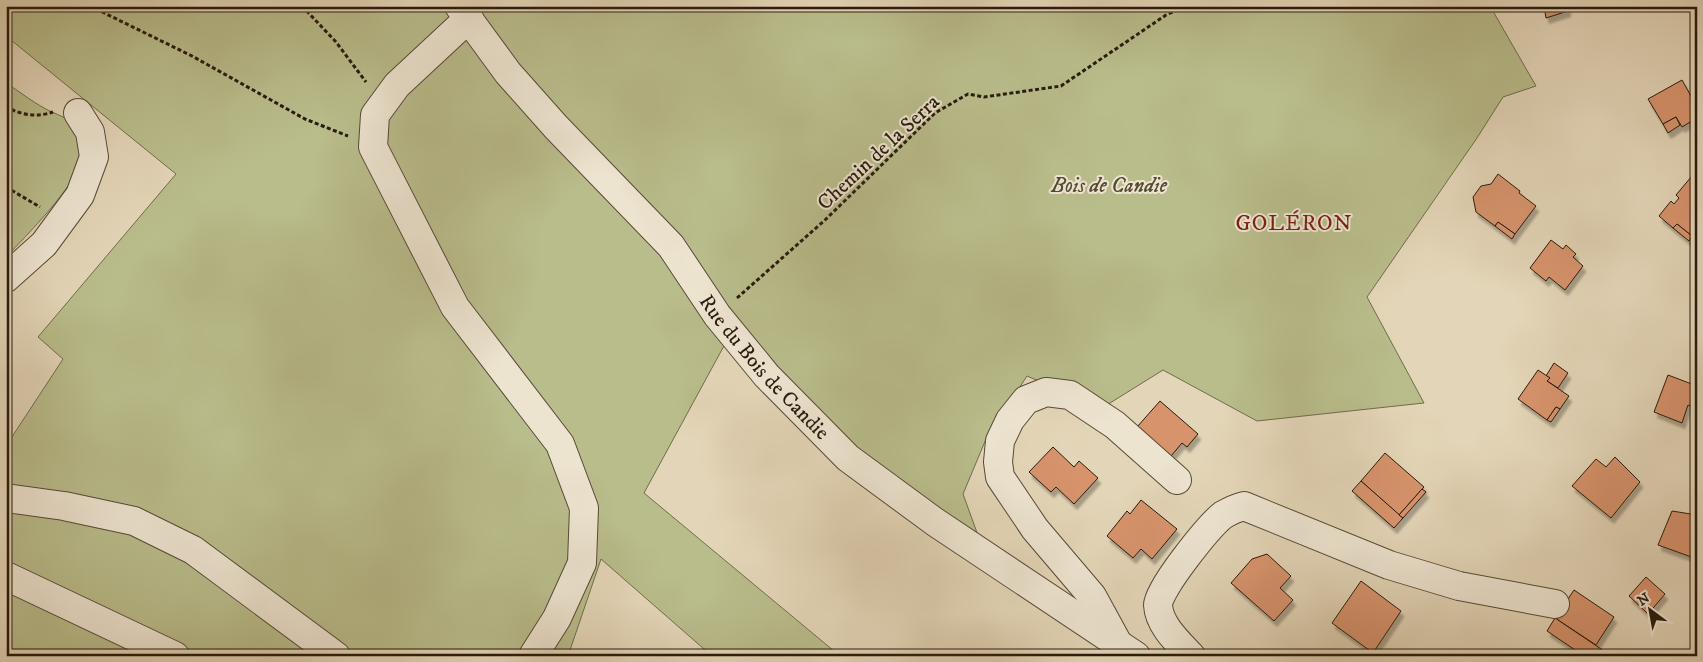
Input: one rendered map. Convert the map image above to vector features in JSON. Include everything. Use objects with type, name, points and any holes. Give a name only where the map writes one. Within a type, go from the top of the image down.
[{"type":"street","points":[[464,12],[396,85],[375,115],[373,147],[455,307],[560,444],[584,508],[582,563],[557,618],[533,656]]},
{"type":"street","name":"Rue du Bois de Candie","points":[[464,12],[508,74],[556,127],[671,246],[717,315],[767,376],[848,458],[935,522],[1127,649]]},
{"type":"street","points":[[6,278],[44,244],[80,195],[94,157],[90,132],[78,113]]},
{"type":"street","points":[[1127,649],[1092,596],[1035,529],[1000,477],[998,462],[1000,441],[1010,420],[1026,400],[1046,392],[1070,395],[1115,425],[1177,480]]},
{"type":"street","points":[[6,498],[64,506],[134,521],[193,550],[336,656]]},
{"type":"street","points":[[1191,656],[1163,624],[1159,614],[1158,603],[1183,562],[1209,528],[1235,508],[1244,506],[1389,565],[1459,586],[1555,604]]},
{"type":"street","points":[[6,576],[175,656]]},
{"type":"path","points":[[90,6],[192,56],[305,119],[373,147]]},
{"type":"path","points":[[302,6],[336,42],[382,106]]},
{"type":"path","name":"Chemin de la Serra","points":[[717,315],[825,220],[935,113],[968,94],[984,97],[1061,86],[1166,15],[1186,6]]},
{"type":"path","points":[[6,106],[27,114],[45,114],[57,110],[78,113]]},
{"type":"path","points":[[6,115],[10,130],[6,142]]},
{"type":"path","points":[[6,187],[62,220]]},
{"type":"green space","name":"Bois de Candie","points":[[6,6],[1490,6],[1536,86],[1503,97],[1477,138],[1367,297],[1424,403],[1257,421],[1163,370],[1102,408],[1027,376],[986,439],[963,494],[992,574],[725,344],[644,493],[840,656],[712,656],[601,559],[568,656],[6,656],[6,446],[63,359],[38,337],[176,174],[6,36]]},
{"type":"green space","points":[[6,83],[74,125],[79,133],[82,158],[71,182],[61,196],[38,224],[6,257]]},
{"type":"building","points":[[1543,6],[1565,6],[1545,12]]},
{"type":"building","points":[[1567,6],[1568,11],[1546,18],[1545,12]]},
{"type":"building","points":[[1682,80],[1696,105],[1693,107],[1697,118],[1682,127],[1676,117],[1663,124],[1648,99]]},
{"type":"building","points":[[1676,117],[1680,125],[1668,133],[1663,124]]},
{"type":"building","points":[[1697,170],[1697,230],[1692,236],[1677,224],[1673,228],[1659,216],[1671,201],[1674,204],[1679,198],[1676,195]]},
{"type":"building","points":[[1498,174],[1536,206],[1515,234],[1498,222],[1495,226],[1476,212],[1473,197],[1481,186],[1491,184]]},
{"type":"building","points":[[1498,222],[1515,234],[1512,239],[1495,226]]},
{"type":"building","points":[[1677,224],[1692,236],[1689,241],[1673,228]]},
{"type":"building","points":[[1551,240],[1563,249],[1566,245],[1576,254],[1573,257],[1583,266],[1565,290],[1549,277],[1546,281],[1530,268]]},
{"type":"building","points":[[1554,363],[1568,373],[1558,388],[1547,381],[1550,378],[1546,376]]},
{"type":"building","points":[[1538,370],[1550,378],[1547,381],[1569,396],[1560,409],[1556,407],[1547,420],[1518,399]]},
{"type":"building","points":[[1668,375],[1697,386],[1697,396],[1693,407],[1688,405],[1682,423],[1654,412]]},
{"type":"building","points":[[1160,401],[1198,434],[1187,447],[1182,443],[1171,456],[1137,427]]},
{"type":"building","points":[[1556,407],[1560,409],[1551,422],[1547,420]]},
{"type":"building","points":[[1053,447],[1074,467],[1079,461],[1098,478],[1074,504],[1056,487],[1051,492],[1029,472]]},
{"type":"building","points":[[1385,453],[1424,487],[1399,515],[1361,481]]},
{"type":"building","points":[[1615,457],[1640,482],[1611,518],[1572,486],[1596,459],[1606,467]]},
{"type":"building","points":[[1361,481],[1403,518],[1394,528],[1352,491]]},
{"type":"building","points":[[1422,489],[1426,492],[1403,518],[1399,515]]},
{"type":"building","points":[[1141,500],[1177,529],[1152,559],[1141,549],[1133,558],[1107,536],[1127,511],[1130,514]]},
{"type":"building","points":[[1672,511],[1697,515],[1697,559],[1658,545]]},
{"type":"building","points":[[1267,554],[1291,576],[1280,588],[1293,600],[1274,621],[1231,583],[1252,559]]},
{"type":"building","points":[[1646,577],[1665,594],[1648,614],[1629,596]]},
{"type":"building","points":[[1361,581],[1401,611],[1373,653],[1332,623]]},
{"type":"building","points":[[1574,590],[1614,617],[1596,645],[1555,618]]},
{"type":"building","points":[[1555,618],[1607,653],[1605,656],[1584,656],[1547,631]]},
{"type":"district","name":"GOLÉRON","points":[[1294,222]]}]
